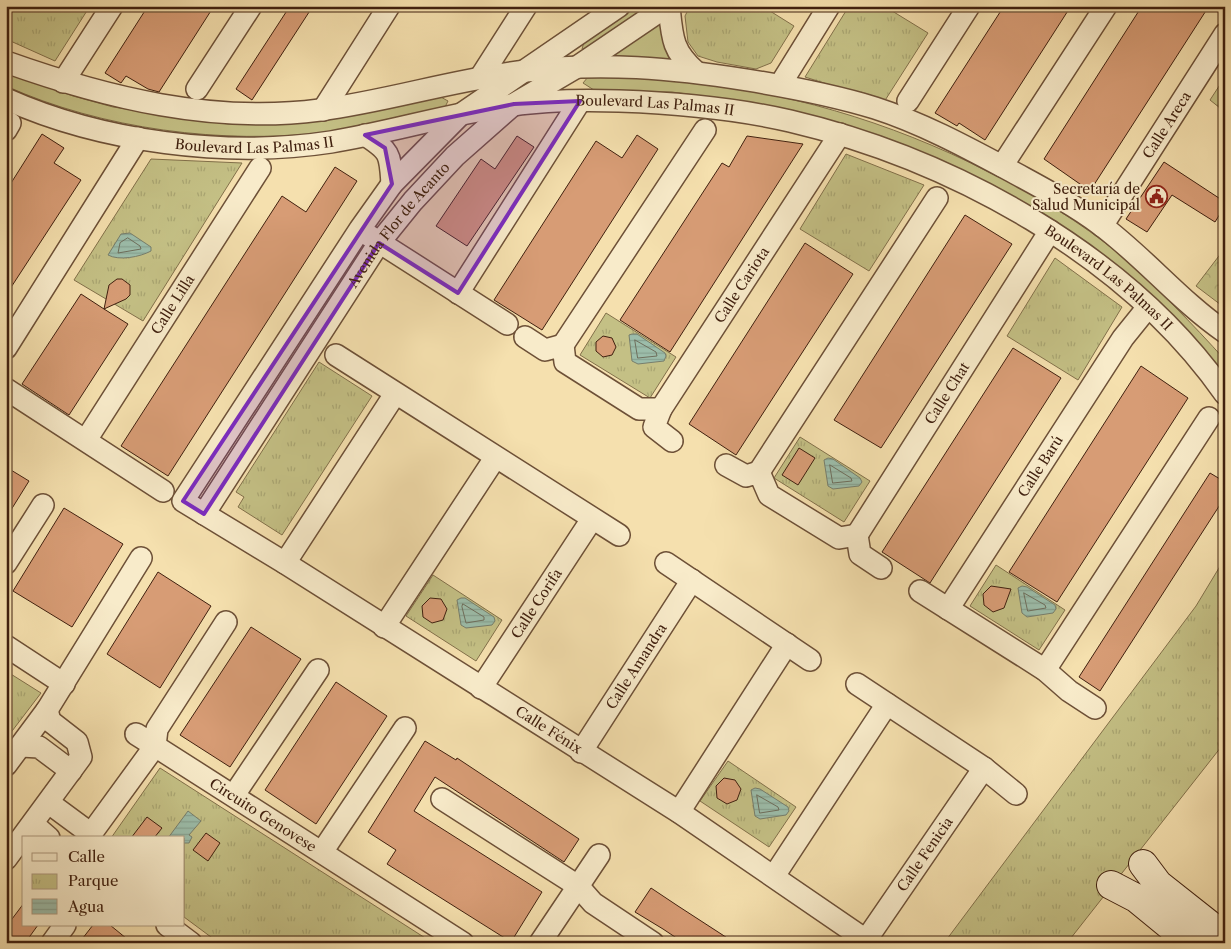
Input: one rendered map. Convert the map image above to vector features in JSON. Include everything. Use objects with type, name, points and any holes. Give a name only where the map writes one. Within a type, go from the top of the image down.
[{"type":"street","points":[[63,82],[112,6]]},
{"type":"street","points":[[197,89],[251,6]]},
{"type":"street","points":[[323,110],[389,6]]},
{"type":"street","points":[[480,78],[526,6]]},
{"type":"street","name":"Avenida Flor de Acanto","points":[[183,501],[360,229],[392,184],[460,116],[619,6]]},
{"type":"street","points":[[668,6],[672,41],[684,61],[696,72]]},
{"type":"street","name":"Avenida Flor de Acanto","points":[[204,514],[379,243],[413,201],[454,156],[514,104],[577,67],[668,6]]},
{"type":"street","points":[[780,85],[829,6]]},
{"type":"street","points":[[908,101],[969,6]]},
{"type":"street","points":[[1007,160],[1106,6]]},
{"type":"street","name":"Calle Areca","points":[[1105,220],[1225,34]]},
{"type":"street","name":"Boulevard Las Palmas II","points":[[6,62],[63,82],[126,99],[209,112],[273,115],[323,110],[480,78],[525,71],[577,67],[626,66],[696,72],[780,85],[829,95],[878,109],[952,140],[1007,160],[1052,193],[1105,220],[1201,315],[1225,332]]},
{"type":"street","name":"Boulevard Las Palmas II","points":[[6,99],[49,115],[138,138],[221,147],[252,148],[330,142],[514,104],[580,101],[650,102],[703,106],[789,121],[840,134],[949,176],[1002,203],[1050,231],[1100,267],[1148,307],[1199,360],[1225,394]]},
{"type":"street","points":[[458,293],[580,101]]},
{"type":"street","points":[[524,337],[545,350],[562,345],[705,130]]},
{"type":"street","name":"Calle Cariota","points":[[672,441],[654,427],[661,409],[840,134]]},
{"type":"street","points":[[365,135],[385,148],[390,161],[392,184]]},
{"type":"street","points":[[6,348],[138,138]]},
{"type":"street","name":"Calle Lilla","points":[[86,440],[260,168]]},
{"type":"street","points":[[726,465],[746,476],[759,472],[937,198]]},
{"type":"street","points":[[360,229],[507,324]]},
{"type":"street","name":"Calle Chat","points":[[857,535],[1050,231]]},
{"type":"street","name":"Calle Barú","points":[[948,610],[1123,338],[1148,307]]},
{"type":"street","points":[[562,345],[565,362],[639,409],[661,409]]},
{"type":"street","points":[[336,355],[495,458],[619,535]]},
{"type":"street","points":[[6,389],[163,491]]},
{"type":"street","points":[[285,563],[395,394]]},
{"type":"street","points":[[1045,670],[1209,418]]},
{"type":"street","points":[[384,627],[495,458]]},
{"type":"street","points":[[759,472],[769,495],[839,538],[857,535],[860,554],[881,568]]},
{"type":"street","name":"Calle Fénix","points":[[183,501],[285,563],[678,812],[868,941]]},
{"type":"street","points":[[6,563],[44,504]]},
{"type":"street","name":"Calle Corifa","points":[[481,688],[592,519]]},
{"type":"street","points":[[6,765],[30,746],[51,718],[64,684],[141,558]]},
{"type":"street","points":[[666,563],[810,660]]},
{"type":"street","name":"Calle Amandra","points":[[581,752],[692,580]]},
{"type":"street","points":[[920,591],[1045,670],[1069,691],[1095,708]]},
{"type":"street","points":[[49,803],[90,836],[156,746],[157,729],[226,622]]},
{"type":"street","points":[[678,812],[787,644]]},
{"type":"street","points":[[6,646],[64,684]]},
{"type":"street","points":[[234,795],[318,670]]},
{"type":"street","points":[[857,684],[984,768],[1016,794]]},
{"type":"street","points":[[774,876],[887,704]]},
{"type":"street","points":[[24,836],[81,758],[77,742],[51,718]]},
{"type":"street","points":[[322,852],[405,728]]},
{"type":"street","name":"Circuito Genovese","points":[[136,734],[463,943]]},
{"type":"street","points":[[30,746],[71,771]]},
{"type":"street","name":"Calle Fenicia","points":[[868,941],[984,768]]},
{"type":"street","points":[[442,799],[578,886],[593,903],[653,943]]},
{"type":"street","points":[[23,836],[49,803]]},
{"type":"street","points":[[32,824],[47,836]]},
{"type":"street","points":[[22,837],[6,859],[22,838]]},
{"type":"street","points":[[540,943],[599,855]]},
{"type":"street","points":[[1143,864],[1158,884],[1225,937]]},
{"type":"street","points":[[1111,885],[1136,898],[1182,940]]},
{"type":"street","points":[[52,943],[64,926]]},
{"type":"highlighted area","points":[[580,101],[458,293],[379,243],[204,514],[183,501],[392,184],[385,148],[365,135],[514,104]]},
{"type":"green space","points":[[6,6],[90,6],[55,61],[6,39]]},
{"type":"green space","points":[[638,6],[652,6],[588,49],[582,49],[584,42]]},
{"type":"green space","points":[[690,6],[762,6],[794,26],[771,63],[756,69],[717,62],[698,56],[688,42],[685,16]]},
{"type":"green space","points":[[849,6],[884,6],[928,33],[884,102],[805,77]]},
{"type":"green space","points":[[664,21],[675,61],[612,59],[617,51]]},
{"type":"green space","points":[[6,72],[73,96],[113,107],[228,124],[276,124],[439,96],[448,101],[443,111],[327,132],[288,136],[205,134],[163,130],[122,123],[43,101],[6,86]]},
{"type":"green space","points":[[588,77],[661,79],[754,91],[794,100],[874,123],[951,154],[1006,181],[1074,220],[1120,255],[1174,306],[1225,360],[1225,382],[1162,310],[893,142],[826,119],[747,102],[672,92],[597,92],[583,83]]},
{"type":"green space","points":[[1225,77],[1225,112],[1210,100]]},
{"type":"green space","points":[[846,154],[924,185],[869,271],[800,229]]},
{"type":"green space","points":[[151,159],[242,163],[143,321],[74,280]]},
{"type":"green space","points":[[1225,248],[1225,308],[1196,286]]},
{"type":"green space","points":[[1055,258],[1122,307],[1078,380],[1007,336]]},
{"type":"green space","points":[[606,313],[676,357],[650,398],[580,355]]},
{"type":"green space","points":[[319,362],[372,396],[282,535],[238,507],[244,497],[236,492]]},
{"type":"green space","points":[[800,437],[870,481],[844,522],[774,478]]},
{"type":"green space","points":[[1225,558],[1225,606],[1219,623],[1225,637],[1225,742],[1067,943],[944,943],[1196,606]]},
{"type":"green space","points":[[996,565],[1065,610],[1039,650],[970,606]]},
{"type":"green space","points":[[433,575],[502,620],[476,661],[406,616]]},
{"type":"green space","points":[[6,671],[41,693],[6,739]]},
{"type":"green space","points":[[728,761],[796,807],[769,847],[700,801]]},
{"type":"green space","points":[[160,768],[433,943],[219,943],[185,918],[185,836],[112,836]]},
{"type":"water","points":[[130,233],[151,247],[151,251],[130,258],[118,258],[108,255],[121,234]]},
{"type":"water","points":[[637,334],[665,353],[664,361],[638,364],[632,361],[629,335]]},
{"type":"water","points":[[828,458],[833,459],[860,478],[862,482],[859,486],[833,489],[828,486],[824,460]]},
{"type":"water","points":[[1022,586],[1027,587],[1055,605],[1056,609],[1053,613],[1027,617],[1022,613],[1018,588]]},
{"type":"water","points":[[465,598],[494,617],[495,621],[492,625],[466,628],[461,625],[457,600]]},
{"type":"water","points":[[755,788],[760,789],[788,807],[789,811],[786,815],[760,819],[755,816],[751,790]]},
{"type":"water","points":[[188,811],[201,821],[189,835],[192,837],[189,843],[185,843],[185,836],[169,836]]},
{"type":"building","points":[[148,6],[214,6],[159,92],[148,89],[126,76],[121,83],[105,73]]},
{"type":"building","points":[[290,6],[313,6],[252,100],[236,89]]},
{"type":"building","points":[[1004,6],[1071,6],[985,140],[959,123],[957,126],[935,113]]},
{"type":"building","points":[[1142,6],[1209,6],[1090,191],[1044,159]]},
{"type":"building","points":[[42,134],[64,148],[54,163],[81,180],[6,295],[6,191]]},
{"type":"building","points":[[637,135],[658,149],[542,330],[494,300],[596,141],[622,158]]},
{"type":"building","points":[[517,136],[534,147],[467,246],[436,226],[481,159],[495,169]]},
{"type":"building","points":[[747,136],[803,144],[670,352],[620,320],[722,163],[729,167]]},
{"type":"building","points":[[1164,162],[1225,202],[1225,206],[1215,222],[1172,195],[1147,232],[1126,219]]},
{"type":"building","points":[[335,167],[357,181],[168,476],[121,446],[282,196],[306,212]]},
{"type":"building","points":[[965,215],[1012,244],[881,448],[834,420]]},
{"type":"building","points":[[805,243],[853,274],[736,455],[689,424]]},
{"type":"building","points":[[117,279],[122,279],[130,285],[130,295],[126,299],[104,309],[109,285]]},
{"type":"building","points":[[81,294],[128,324],[69,415],[22,384]]},
{"type":"building","points":[[603,336],[612,338],[616,347],[612,355],[603,357],[596,351],[596,342]]},
{"type":"building","points":[[1013,348],[1061,378],[930,583],[882,552]]},
{"type":"building","points":[[1141,366],[1188,398],[1057,602],[1009,572]]},
{"type":"building","points":[[799,448],[815,458],[798,485],[782,475]]},
{"type":"building","points":[[6,467],[29,481],[6,518]]},
{"type":"building","points":[[1210,473],[1225,482],[1225,497],[1100,691],[1079,677]]},
{"type":"building","points":[[64,508],[123,544],[72,627],[13,591]]},
{"type":"building","points":[[158,572],[211,606],[160,688],[107,654]]},
{"type":"building","points":[[991,586],[1011,589],[1004,608],[993,612],[984,605],[983,594]]},
{"type":"building","points":[[430,598],[441,599],[447,609],[443,620],[432,623],[423,617],[422,606]]},
{"type":"building","points":[[251,627],[301,659],[230,767],[180,735]]},
{"type":"building","points":[[336,682],[387,716],[316,824],[265,790]]},
{"type":"building","points":[[425,741],[456,760],[457,758],[579,839],[564,862],[435,777],[414,811],[542,892],[511,942],[387,864],[396,850],[368,832]]},
{"type":"building","points":[[724,778],[735,780],[741,789],[737,800],[727,804],[717,798],[716,786]]},
{"type":"building","points":[[147,817],[162,828],[156,836],[133,836]]},
{"type":"building","points":[[206,833],[220,843],[208,861],[193,850]]},
{"type":"building","points":[[651,888],[735,943],[684,943],[635,912]]},
{"type":"building","points":[[22,906],[22,926],[37,926],[25,943],[6,943],[6,927]]},
{"type":"building","points":[[92,926],[111,926],[132,943],[79,943]]},
{"type":"place","name":"Secretaría de Salud Municipal","points":[[1156,197]]}]
